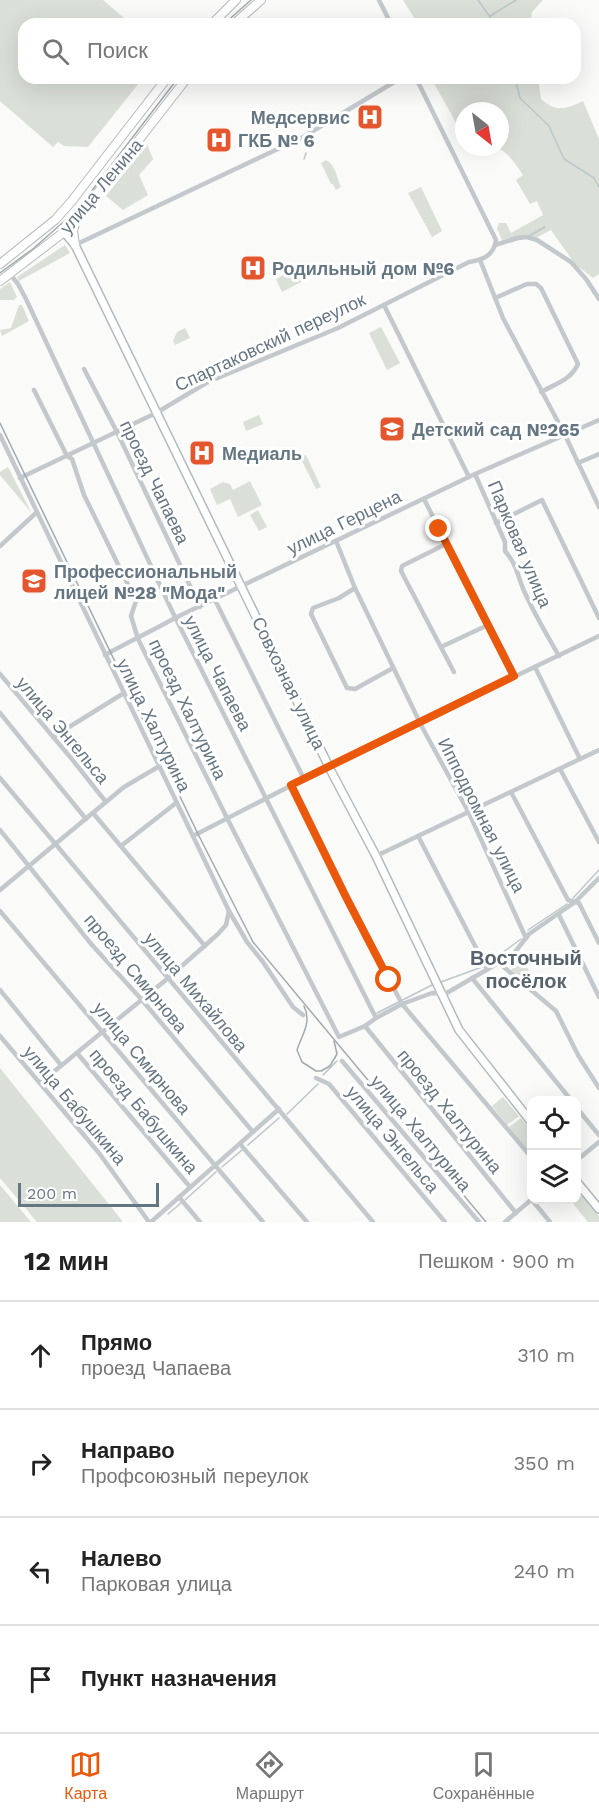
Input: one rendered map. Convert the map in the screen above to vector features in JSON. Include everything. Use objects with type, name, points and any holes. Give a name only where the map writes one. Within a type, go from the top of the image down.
[{"type":"main road","points":[[218,18],[237,0]]},
{"type":"main road","points":[[241,18],[261,0]]},
{"type":"main road","name":"улица Ленина","points":[[0,264],[55,220],[162,84]]},
{"type":"main road","name":"улица Ленина","points":[[0,281],[64,232],[183,84]]},
{"type":"main road","points":[[75,245],[73,231],[76,219]]},
{"type":"main road","points":[[55,220],[64,232]]},
{"type":"main road","points":[[54,240],[67,241],[75,245]]},
{"type":"street","points":[[379,0],[388,18]]},
{"type":"street","points":[[75,245],[303,136],[393,84]]},
{"type":"street","points":[[418,84],[496,240],[495,245],[518,238],[527,237],[537,240],[571,262],[599,299]]},
{"type":"street","name":"Совхозная улица","points":[[64,232],[75,245],[329,766],[376,856],[459,1030],[527,1118]]},
{"type":"street","name":"Спартаковский переулок","points":[[20,478],[156,413],[208,382],[333,330],[469,262],[480,260],[493,252],[495,245]]},
{"type":"street","points":[[480,260],[503,318],[565,435],[599,507]]},
{"type":"street","name":"улица Чапаева","points":[[10,274],[26,299],[175,618],[376,1018]]},
{"type":"street","points":[[495,298],[527,284],[536,284],[541,288],[555,316],[578,364],[575,372],[568,378],[541,392]]},
{"type":"street","name":"Парковая улица","points":[[384,304],[469,477]]},
{"type":"street","name":"проезд Чапаева","points":[[84,369],[117,432],[200,607]]},
{"type":"street","name":"проезд Халтурина","points":[[34,390],[67,456],[72,459],[84,495],[136,601],[130,616],[138,639],[226,818],[339,1037],[365,1026],[516,1213]]},
{"type":"street","name":"улица Герцена","points":[[105,655],[175,618],[475,474],[599,420]]},
{"type":"street","name":"улица Халтурина","points":[[0,435],[229,911],[247,942],[293,1007],[303,1015]]},
{"type":"street","points":[[578,463],[599,454]]},
{"type":"street","name":"Парковая улица","points":[[475,474],[505,542],[505,551],[515,563],[519,580],[559,656]]},
{"type":"street","points":[[424,499],[514,676]]},
{"type":"street","points":[[496,523],[542,500],[599,618]]},
{"type":"street","points":[[0,546],[37,512]]},
{"type":"street","name":"Ипподромная улица","points":[[336,541],[355,588],[393,668],[419,722],[469,813],[526,938]]},
{"type":"street","points":[[447,544],[402,566],[401,571],[454,672]]},
{"type":"street","points":[[355,588],[312,610],[311,614],[316,625],[347,688],[352,690],[393,668]]},
{"type":"street","points":[[215,600],[304,779]]},
{"type":"street","points":[[441,647],[488,625]]},
{"type":"street","points":[[193,836],[329,766],[599,636]]},
{"type":"street","points":[[535,667],[580,759]]},
{"type":"street","name":"улица Энгельса","points":[[0,674],[106,802]]},
{"type":"street","points":[[53,737],[124,693]]},
{"type":"street","points":[[0,712],[86,819]]},
{"type":"street","points":[[376,856],[599,750]]},
{"type":"street","points":[[0,890],[124,787],[158,767]]},
{"type":"street","points":[[560,769],[599,842]]},
{"type":"street","name":"улица Михайлова","points":[[0,778],[373,1222]]},
{"type":"street","points":[[291,785],[402,1004],[527,1153]]},
{"type":"street","points":[[511,792],[568,900],[579,903],[599,943]]},
{"type":"street","points":[[121,846],[176,803]]},
{"type":"street","name":"улица Энгельса","points":[[93,813],[205,946]]},
{"type":"street","name":"проезд Смирнова","points":[[0,830],[92,945],[142,1000],[252,1132]]},
{"type":"street","points":[[418,836],[487,969]]},
{"type":"street","points":[[365,1026],[402,1004],[432,993],[442,995],[499,963],[515,952],[526,938],[543,924],[576,902],[599,878]]},
{"type":"street","name":"улица Смирнова","points":[[0,911],[263,1222]]},
{"type":"street","points":[[39,1083],[205,946],[226,925],[229,911]]},
{"type":"street","points":[[559,915],[599,997]]},
{"type":"street","points":[[499,963],[556,1011],[578,1055],[599,1088]]},
{"type":"street","points":[[472,978],[567,1096]]},
{"type":"street","name":"проезд Бабушкина","points":[[0,990],[61,1065]]},
{"type":"street","name":"улица Бабушкина","points":[[0,1036],[99,1153],[150,1222]]},
{"type":"street","name":"проезд Бабушкина","points":[[77,1053],[190,1187]]},
{"type":"street","name":"улица Халтурина","points":[[342,1061],[478,1222]]},
{"type":"street","name":"улица Энгельса","points":[[315,1078],[329,1084],[445,1222]]},
{"type":"street","points":[[150,1222],[279,1109]]},
{"type":"street","points":[[581,1113],[599,1135]]},
{"type":"street","points":[[581,1157],[599,1142]]},
{"type":"street","points":[[240,1144],[307,1222]]},
{"type":"street","points":[[581,1187],[599,1209]]},
{"type":"street","name":"проезд Бабушкина","points":[[179,1197],[200,1222]]},
{"type":"street","points":[[505,1222],[527,1203]]},
{"type":"street","points":[[536,1204],[550,1222]]},
{"type":"shaded area","points":[[0,0],[103,0],[124,18],[18,18],[18,84],[138,84],[88,147],[64,146],[58,142],[53,147],[0,101]]},
{"type":"shaded area","points":[[403,0],[543,0],[532,12],[531,18],[414,18]]},
{"type":"shaded area","points":[[434,84],[539,84],[541,99],[556,108],[566,108],[583,101],[599,139],[599,274],[593,278],[575,264],[551,230],[534,239],[519,237],[502,240],[497,229],[499,223],[506,223],[511,233],[543,215],[537,201],[530,204],[516,180],[523,175],[509,156],[509,102],[455,102],[455,121]]},
{"type":"shaded area","points":[[147,144],[153,159],[139,175],[148,195],[123,210],[106,196]]},
{"type":"shaded area","points":[[326,160],[334,169],[341,187],[336,190],[321,163]]},
{"type":"shaded area","points":[[421,187],[442,231],[432,237],[408,193]]},
{"type":"shaded area","points":[[65,245],[70,253],[19,281],[17,277]]},
{"type":"shaded area","points":[[298,267],[305,280],[282,292],[276,279]]},
{"type":"shaded area","points":[[10,282],[17,297],[14,300],[0,300],[0,289]]},
{"type":"shaded area","points":[[19,305],[22,305],[29,321],[2,336],[0,330],[11,328]]},
{"type":"shaded area","points":[[381,327],[400,363],[387,370],[369,333]]},
{"type":"shaded area","points":[[185,328],[190,338],[175,345],[173,341],[177,332]]},
{"type":"shaded area","points":[[259,415],[263,424],[246,431],[243,422]]},
{"type":"shaded area","points":[[306,455],[321,487],[316,489],[300,457]]},
{"type":"shaded area","points":[[8,467],[31,512],[0,475],[0,472]]},
{"type":"shaded area","points":[[250,481],[262,505],[238,517],[230,499],[217,505],[210,489],[223,482],[230,484],[233,490]]},
{"type":"shaded area","points":[[258,510],[267,527],[259,531],[250,515]]},
{"type":"shaded area","points":[[523,959],[534,981],[528,984],[511,970]]},
{"type":"shaded area","points":[[0,1068],[123,1222],[37,1222],[0,1178]]},
{"type":"shaded area","points":[[503,1097],[519,1116],[507,1125],[492,1106]]},
{"type":"shaded area","points":[[521,1118],[527,1126],[527,1149],[509,1127]]},
{"type":"shaded area","points":[[0,1185],[31,1222],[0,1222]]},
{"type":"shaded area","points":[[581,1193],[599,1216],[599,1222],[588,1222],[573,1204],[581,1204]]},
{"type":"waterway","points":[[478,0],[491,18]]},
{"type":"waterway","points":[[490,16],[516,0]]},
{"type":"waterway","points":[[516,84],[520,98],[549,126],[564,159],[594,178],[599,187]]},
{"type":"waterway","points":[[304,159],[306,153]]},
{"type":"waterway","points":[[529,236],[545,227]]},
{"type":"waterway","points":[[511,238],[522,236]]},
{"type":"waterway","points":[[573,898],[599,870]]},
{"type":"waterway","points":[[528,930],[567,904]]},
{"type":"waterway","points":[[487,964],[521,939]]},
{"type":"waterway","points":[[441,982],[482,967]]},
{"type":"waterway","points":[[377,1013],[432,985]]},
{"type":"waterway","points":[[323,1075],[337,1061]]},
{"type":"waterway","points":[[287,1114],[318,1084]]},
{"type":"waterway","points":[[248,1145],[279,1118]]},
{"type":"waterway","points":[[222,1167],[242,1150]]},
{"type":"waterway","points":[[185,1200],[216,1172]]},
{"type":"waterway","points":[[168,1214],[181,1203]]},
{"type":"tram line","points":[[231,18],[251,0]]},
{"type":"tram line","points":[[0,273],[34,248],[77,210],[173,84]]},
{"type":"tram line","points":[[0,423],[199,836],[253,942],[486,1222]]},
{"type":"tram line","points":[[304,1006],[307,1023],[297,1050],[302,1062],[316,1071],[330,1066],[337,1054],[334,1041]]},
{"type":"place","name":"Медсервис","points":[[370,117]]},
{"type":"place","name":"ГКБ № 6","points":[[219,140]]},
{"type":"place","name":"Родильный дом №6","points":[[253,268]]},
{"type":"place","name":"Детский сад №265","points":[[392,429]]},
{"type":"place","name":"Медиаль","points":[[202,453]]},
{"type":"place","name":"Профессиональный лицей №28 \"Мода\"","points":[[34,581]]},
{"type":"district","name":"Восточный посёлок","points":[[526,970]]},
{"type":"route","points":[[389,980],[291,785],[514,676],[439,529]]}]
